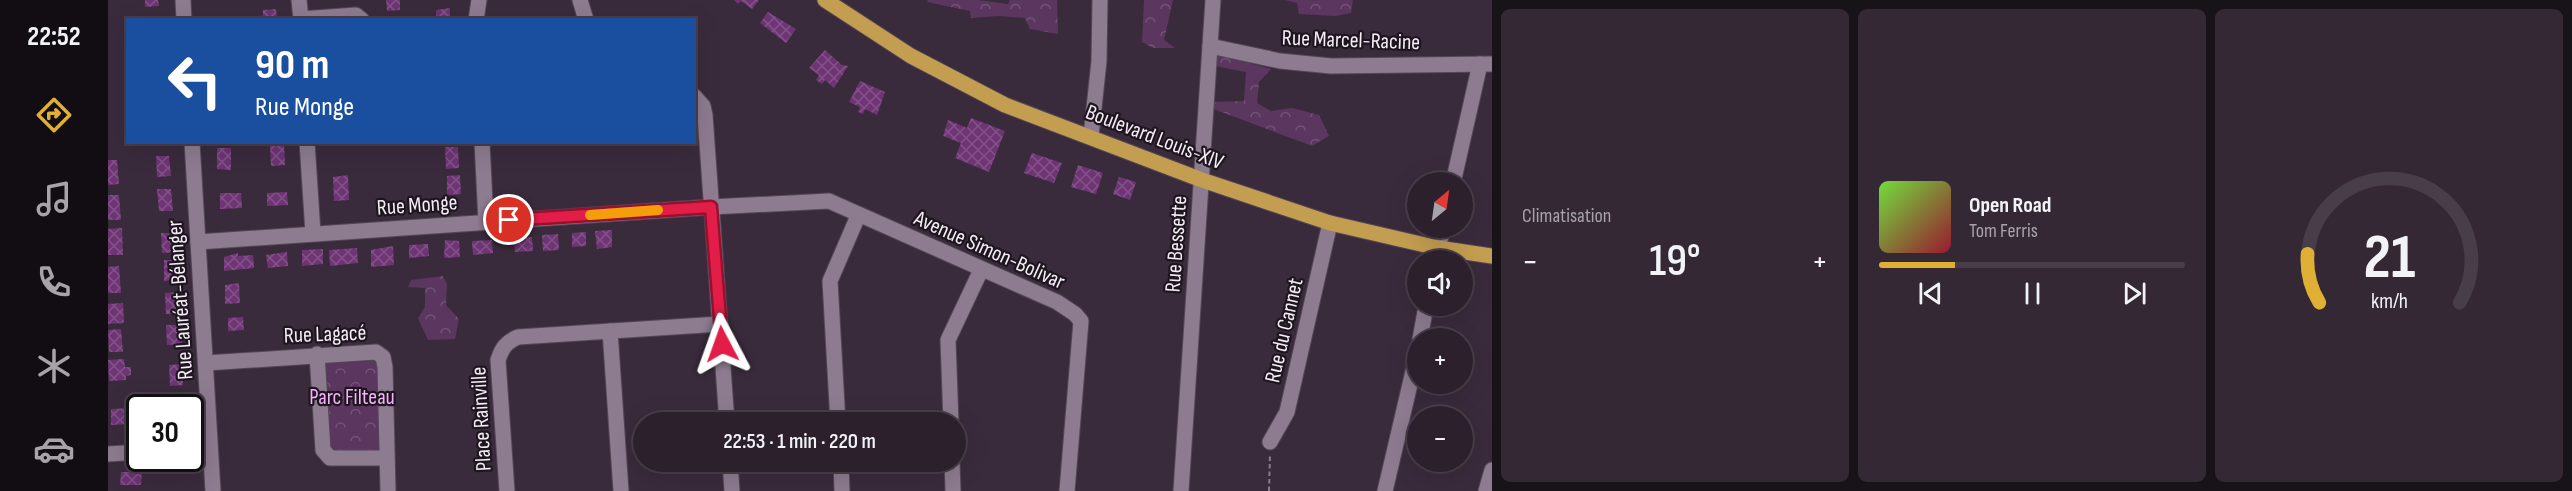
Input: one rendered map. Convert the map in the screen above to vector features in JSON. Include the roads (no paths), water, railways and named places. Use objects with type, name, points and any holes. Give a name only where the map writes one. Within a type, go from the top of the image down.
[{"type":"main road","name":"Boulevard Louis-XIV","points":[[825,0],[911,56],[1005,105],[1092,136],[1202,180],[1330,224],[1423,250]]},
{"type":"main road","name":"Boulevard Louis-XIV","points":[[1473,255],[1492,256]]},
{"type":"street","points":[[183,0],[184,18]]},
{"type":"street","points":[[299,0],[301,18]]},
{"type":"street","points":[[476,18],[479,0]]},
{"type":"street","points":[[580,0],[585,18]]},
{"type":"street","points":[[1092,136],[1099,61],[1100,0]]},
{"type":"street","name":"Rue Bessette","points":[[1180,491],[1213,0]]},
{"type":"street","points":[[315,18],[356,15],[360,18]]},
{"type":"street","name":"Rue Marcel-Racine","points":[[1210,46],[1280,61],[1331,66],[1486,64]]},
{"type":"street","points":[[1456,172],[1486,64]]},
{"type":"street","points":[[696,98],[703,106],[705,115],[726,412]]},
{"type":"street","name":"Rue Lauréat-Bélanger","points":[[192,144],[213,491]]},
{"type":"street","points":[[307,144],[313,233]]},
{"type":"street","points":[[482,144],[486,222]]},
{"type":"street","name":"Avenue Simon-Bolivar","points":[[711,207],[829,201],[858,216],[1057,302],[1075,314],[1081,321],[1067,491]]},
{"type":"street","name":"Rue Monge","points":[[198,242],[711,207]]},
{"type":"street","points":[[837,412],[830,281],[858,216]]},
{"type":"street","name":"Rue du Cannet","points":[[1270,442],[1287,412],[1330,224]]},
{"type":"street","points":[[951,412],[948,340],[981,270]]},
{"type":"street","name":"Place Rainville","points":[[507,491],[498,360],[501,351],[510,341],[518,337],[720,324]]},
{"type":"street","points":[[610,331],[621,491]]},
{"type":"street","name":"Rue Lagacé","points":[[206,363],[317,354],[376,352],[382,357],[385,367],[385,458],[388,491]]},
{"type":"street","points":[[317,354],[323,450],[330,458],[385,458]]},
{"type":"street","points":[[1385,491],[1408,394]]},
{"type":"street","points":[[204,448],[210,448]]},
{"type":"street","points":[[108,454],[126,453]]},
{"type":"street","points":[[1485,491],[1492,470]]},
{"type":"street","points":[[731,472],[732,491]]},
{"type":"street","points":[[841,472],[842,491]]},
{"type":"street","points":[[952,472],[953,491]]},
{"type":"park label","name":"Parc Filteau","points":[[352,396]]}]
